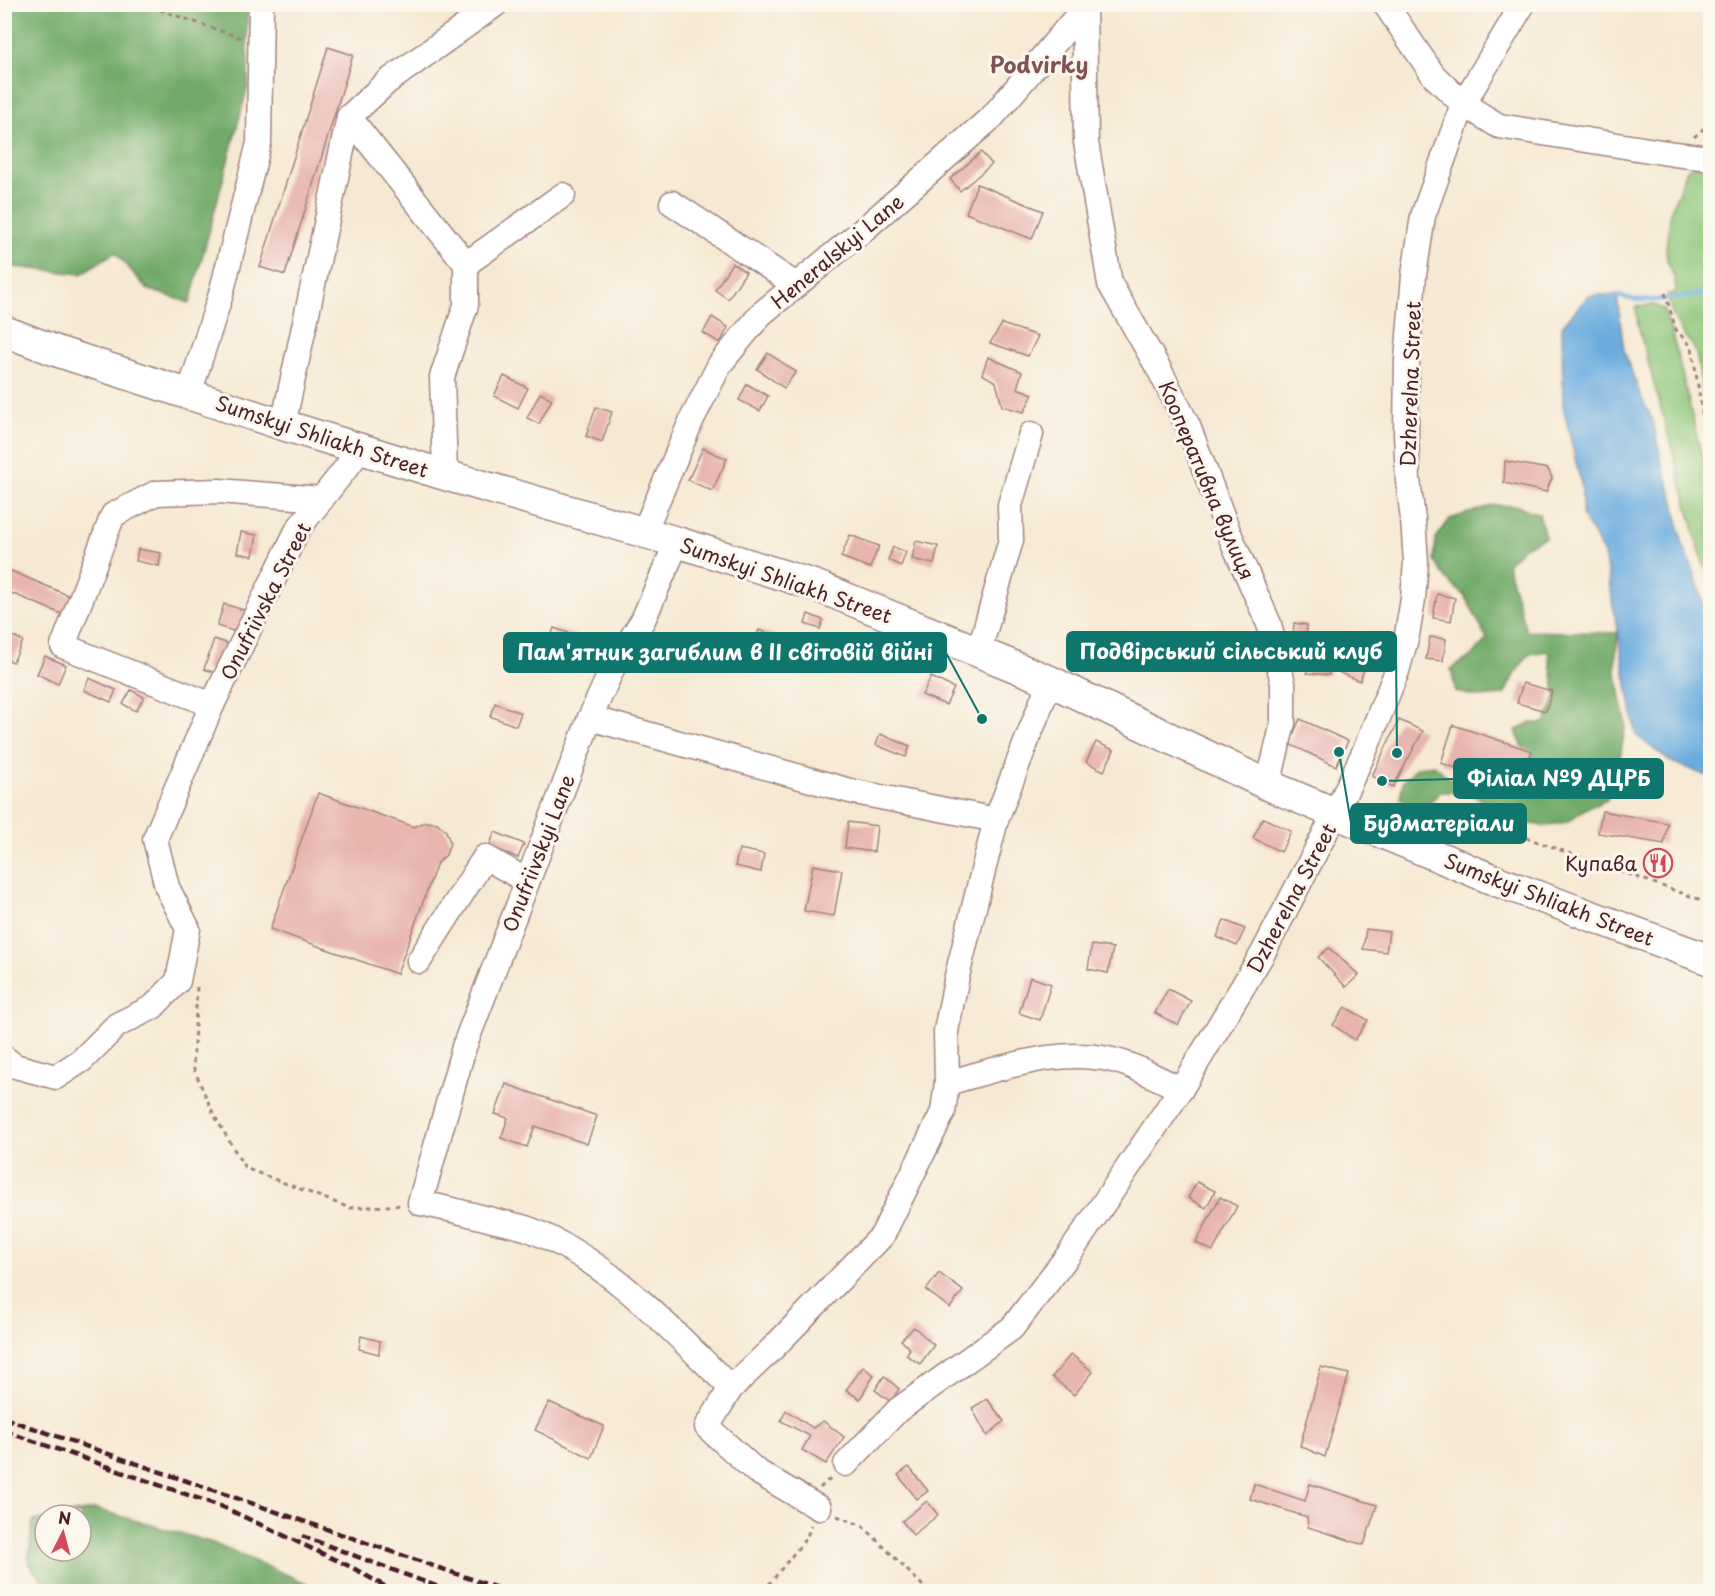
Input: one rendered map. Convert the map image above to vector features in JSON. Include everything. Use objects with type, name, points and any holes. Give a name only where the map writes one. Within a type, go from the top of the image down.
[{"type":"main road","name":"Sumskyi Shliakh Street","points":[[4,331],[59,352],[283,425],[814,585],[1050,681],[1268,785],[1335,814],[1494,880],[1710,960]]},
{"type":"street","points":[[189,394],[221,294],[259,143],[261,4]]},
{"type":"street","points":[[283,425],[349,117],[387,82],[496,4]]},
{"type":"street","points":[[1385,4],[1434,76],[1463,105],[1499,126],[1664,153],[1710,158]]},
{"type":"street","name":"Dzherelna Street","points":[[846,1464],[897,1410],[1012,1328],[1070,1253],[1181,1089],[1263,953],[1335,814],[1365,750],[1407,636],[1413,599],[1416,562],[1408,480],[1407,360],[1414,275],[1423,216],[1463,105],[1524,4]]},
{"type":"street","name":"Heneralskyi Lane","points":[[644,532],[692,419],[720,364],[761,314],[862,231],[993,116],[1084,6]]},
{"type":"street","name":"Кооперативна вулиця","points":[[1084,6],[1086,142],[1110,284],[1160,371],[1188,426],[1228,531],[1269,624],[1283,683],[1283,723],[1268,785]]},
{"type":"street","points":[[349,117],[466,264],[466,305],[442,377],[445,475]]},
{"type":"street","points":[[466,264],[563,195]]},
{"type":"street","points":[[672,202],[796,285]]},
{"type":"street","points":[[979,651],[1011,540],[1010,505],[1032,434]]},
{"type":"street","name":"Onufriivska Street","points":[[4,1058],[15,1066],[56,1077],[82,1060],[117,1025],[153,1007],[178,981],[188,929],[167,887],[155,839],[212,705],[298,529],[361,449]]},
{"type":"street","name":"Onufriivska Street","points":[[212,705],[63,646],[113,516],[156,493],[219,491],[322,499]]},
{"type":"street","name":"Onufriivskyi Lane","points":[[420,1203],[464,1047],[523,878],[613,667],[643,620],[677,542]]},
{"type":"street","points":[[819,1508],[756,1471],[707,1427],[731,1388],[882,1236],[943,1112],[946,1083],[946,1031],[957,976],[996,820],[1050,681]]},
{"type":"street","points":[[590,718],[850,791],[996,820]]},
{"type":"street","points":[[419,961],[485,857],[523,878]]},
{"type":"street","points":[[946,1083],[1042,1059],[1088,1056],[1125,1064],[1181,1089]]},
{"type":"street","points":[[420,1203],[454,1209],[530,1230],[570,1250],[613,1279],[649,1308],[731,1388]]},
{"type":"path","points":[[143,4],[260,47]]},
{"type":"path","points":[[1665,293],[1676,330],[1692,347],[1710,472]]},
{"type":"path","points":[[1706,438],[1710,424]]},
{"type":"path","points":[[1406,843],[1415,831],[1436,825],[1521,836],[1710,903]]},
{"type":"path","points":[[197,984],[193,1067],[213,1113],[245,1168],[350,1208],[420,1203]]},
{"type":"path","points":[[763,1592],[807,1537],[822,1498],[820,1488],[827,1481],[839,1478],[846,1464]]},
{"type":"path","points":[[819,1508],[863,1527],[928,1592]]},
{"type":"green space","points":[[5,4],[247,5],[248,86],[190,303],[147,289],[115,252],[81,274],[5,266]]},
{"type":"green space","points":[[1693,165],[1710,168],[1710,406],[1702,386],[1694,348],[1675,320],[1668,294],[1675,293],[1676,289],[1667,260],[1666,248],[1671,210],[1688,168]]},
{"type":"green space","points":[[1654,305],[1664,310],[1673,337],[1710,490],[1710,571],[1703,563],[1638,325],[1636,308]]},
{"type":"green space","points":[[1494,505],[1518,506],[1539,514],[1545,537],[1524,547],[1507,564],[1526,631],[1618,633],[1615,668],[1626,722],[1620,758],[1607,800],[1583,810],[1568,822],[1543,826],[1519,822],[1469,793],[1440,792],[1419,814],[1400,798],[1403,781],[1417,767],[1434,765],[1449,778],[1479,784],[1510,782],[1523,747],[1515,731],[1529,723],[1545,723],[1556,696],[1548,651],[1529,654],[1515,673],[1504,695],[1479,697],[1456,692],[1451,669],[1470,657],[1487,639],[1465,596],[1447,580],[1434,561],[1436,538],[1450,519]]},
{"type":"green space","points":[[93,1510],[210,1542],[325,1591],[52,1591],[28,1564],[33,1521],[33,1563],[93,1563]]},
{"type":"water","points":[[1617,295],[1624,351],[1641,397],[1653,421],[1682,542],[1694,572],[1710,627],[1710,777],[1669,761],[1636,735],[1604,554],[1582,515],[1582,488],[1563,406],[1562,326],[1588,296]]},
{"type":"building","points":[[328,47],[353,55],[285,275],[260,267]]},
{"type":"building","points":[[981,152],[992,164],[960,191],[950,179]]},
{"type":"building","points":[[977,184],[1043,211],[1032,239],[966,213]]},
{"type":"building","points":[[732,263],[746,272],[728,299],[715,290]]},
{"type":"building","points":[[712,317],[728,327],[720,343],[703,333]]},
{"type":"building","points":[[1002,324],[1038,336],[1028,356],[990,343]]},
{"type":"building","points":[[768,353],[796,372],[784,388],[757,369]]},
{"type":"building","points":[[988,357],[1022,372],[1017,388],[1033,394],[1024,412],[1002,406],[996,382],[982,374]]},
{"type":"building","points":[[504,376],[528,388],[518,408],[494,396]]},
{"type":"building","points":[[747,384],[768,396],[760,411],[739,400]]},
{"type":"building","points":[[540,393],[552,399],[539,424],[527,418]]},
{"type":"building","points":[[596,407],[612,412],[602,442],[586,436]]},
{"type":"building","points":[[703,448],[727,459],[712,491],[688,480]]},
{"type":"building","points":[[1505,461],[1548,469],[1552,478],[1546,492],[1504,483]]},
{"type":"building","points":[[241,532],[257,535],[253,556],[237,553]]},
{"type":"building","points":[[850,535],[879,546],[870,568],[841,557]]},
{"type":"building","points":[[916,541],[938,546],[934,564],[912,559]]},
{"type":"building","points":[[893,547],[906,552],[901,566],[888,560]]},
{"type":"building","points":[[138,549],[161,553],[159,566],[136,561]]},
{"type":"building","points":[[4,568],[72,597],[64,615],[4,590]]},
{"type":"building","points":[[1437,594],[1455,598],[1451,621],[1433,618]]},
{"type":"building","points":[[224,604],[247,611],[240,633],[217,626]]},
{"type":"building","points":[[808,614],[823,620],[820,629],[805,624]]},
{"type":"building","points":[[1294,623],[1307,625],[1306,640],[1293,639]]},
{"type":"building","points":[[554,628],[595,642],[587,665],[546,651]]},
{"type":"building","points":[[759,630],[785,639],[778,660],[751,650]]},
{"type":"building","points":[[7,633],[23,641],[13,662],[4,658],[4,638]]},
{"type":"building","points":[[1430,637],[1446,639],[1443,661],[1426,659]]},
{"type":"building","points":[[214,639],[232,645],[222,675],[204,669]]},
{"type":"building","points":[[1310,650],[1331,652],[1329,675],[1307,673]]},
{"type":"building","points":[[1348,650],[1368,658],[1360,681],[1340,673]]},
{"type":"building","points":[[45,656],[66,665],[58,684],[37,674]]},
{"type":"building","points":[[931,677],[954,688],[946,705],[922,695]]},
{"type":"building","points":[[89,678],[116,690],[111,702],[84,690]]},
{"type":"building","points":[[1523,683],[1552,691],[1546,711],[1517,703]]},
{"type":"building","points":[[131,690],[144,697],[136,711],[123,704]]},
{"type":"building","points":[[495,703],[521,713],[516,726],[490,716]]},
{"type":"building","points":[[1300,719],[1348,741],[1336,766],[1289,744]]},
{"type":"building","points":[[1399,720],[1423,731],[1393,787],[1372,776]]},
{"type":"building","points":[[1453,725],[1532,751],[1519,789],[1441,763]]},
{"type":"building","points":[[880,734],[910,746],[906,757],[876,745]]},
{"type":"building","points":[[1096,742],[1114,750],[1104,771],[1086,762]]},
{"type":"building","points":[[318,793],[414,827],[425,822],[437,823],[446,831],[450,843],[446,855],[437,863],[397,974],[270,929]]},
{"type":"building","points":[[1602,811],[1668,823],[1664,844],[1598,833]]},
{"type":"building","points":[[1263,818],[1291,831],[1281,852],[1253,838]]},
{"type":"building","points":[[848,822],[877,826],[874,852],[845,848]]},
{"type":"building","points":[[495,832],[524,844],[518,858],[489,846]]},
{"type":"building","points":[[739,849],[764,854],[761,872],[735,866]]},
{"type":"building","points":[[813,865],[842,870],[834,916],[804,911]]},
{"type":"building","points":[[1224,920],[1245,929],[1237,946],[1217,937]]},
{"type":"building","points":[[1366,929],[1389,932],[1386,952],[1363,949]]},
{"type":"building","points":[[1092,945],[1113,948],[1108,973],[1088,969]]},
{"type":"building","points":[[1329,948],[1359,975],[1346,987],[1318,957]]},
{"type":"building","points":[[1030,977],[1051,984],[1040,1020],[1019,1013]]},
{"type":"building","points":[[1168,989],[1191,1001],[1178,1025],[1155,1013]]},
{"type":"building","points":[[1345,1007],[1368,1020],[1355,1040],[1333,1025]]},
{"type":"building","points":[[506,1084],[597,1116],[587,1144],[535,1126],[527,1147],[501,1138],[508,1118],[495,1114]]},
{"type":"building","points":[[1197,1182],[1215,1191],[1206,1208],[1188,1198]]},
{"type":"building","points":[[1220,1197],[1237,1206],[1213,1251],[1196,1243]]},
{"type":"building","points":[[939,1273],[963,1291],[950,1308],[926,1290]]},
{"type":"building","points":[[914,1327],[934,1345],[920,1364],[906,1355],[910,1349],[901,1340]]},
{"type":"building","points":[[361,1336],[380,1341],[379,1354],[359,1349]]},
{"type":"building","points":[[1071,1354],[1093,1372],[1074,1395],[1052,1377]]},
{"type":"building","points":[[863,1367],[874,1375],[860,1399],[846,1390]]},
{"type":"building","points":[[1321,1367],[1349,1374],[1325,1457],[1300,1446]]},
{"type":"building","points":[[884,1376],[899,1389],[891,1402],[875,1390]]},
{"type":"building","points":[[987,1399],[1004,1421],[987,1436],[972,1408]]},
{"type":"building","points":[[549,1402],[604,1426],[591,1458],[535,1430]]},
{"type":"building","points":[[786,1410],[813,1428],[823,1421],[844,1437],[826,1464],[802,1450],[810,1436],[781,1421]]},
{"type":"building","points":[[909,1467],[928,1491],[917,1499],[898,1475]]},
{"type":"building","points":[[1254,1484],[1305,1501],[1310,1484],[1377,1505],[1364,1545],[1308,1527],[1307,1517],[1250,1499]]},
{"type":"building","points":[[927,1501],[938,1515],[913,1535],[902,1521]]},
{"type":"waterway","points":[[1614,297],[1617,295],[1650,300],[1710,293]]},
{"type":"railway","points":[[4,1418],[509,1592]]},
{"type":"railway","points":[[4,1431],[112,1468]]},
{"type":"railway","points":[[104,1466],[223,1507],[353,1568],[395,1592]]},
{"type":"railway","points":[[302,1536],[452,1592]]},
{"type":"place","name":"Пам'ятник загиблим в II світовій війні","points":[[982,719]]},
{"type":"place","name":"Будматеріали","points":[[1339,752]]},
{"type":"place","name":"Подвірський сільський клуб","points":[[1397,753]]},
{"type":"place","name":"Філіал №9 ДЦРБ","points":[[1382,781]]},
{"type":"place","name":"Купава","points":[[1658,863]]},
{"type":"district","name":"Podvirky","points":[[1039,63]]}]
